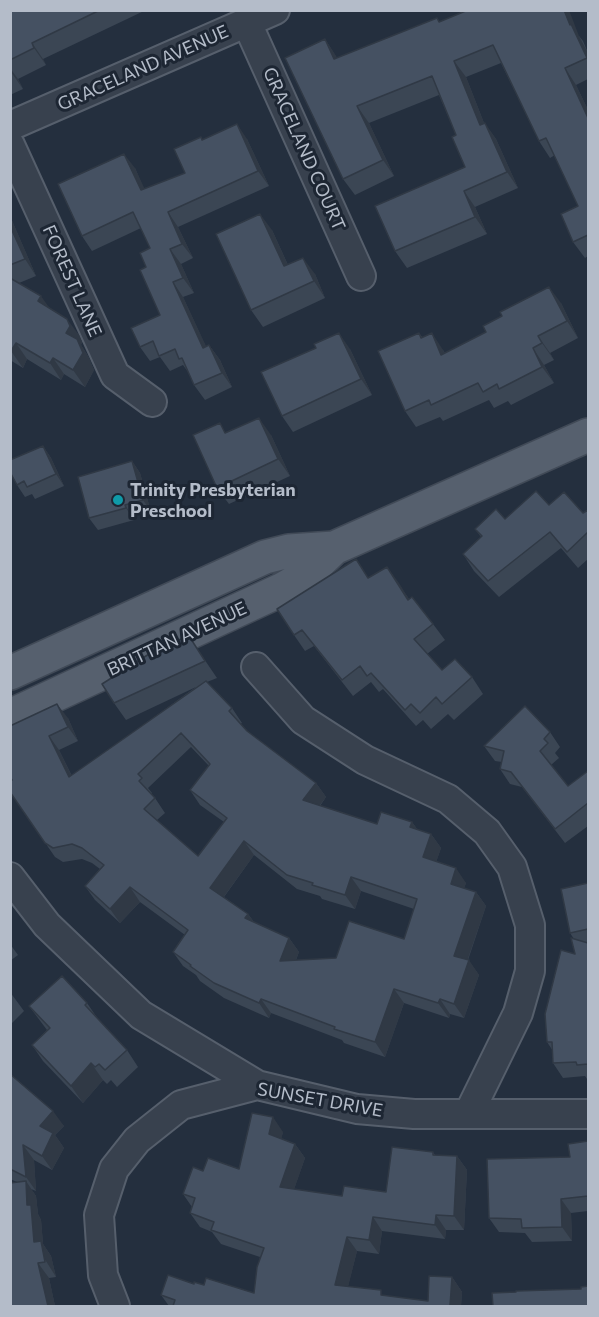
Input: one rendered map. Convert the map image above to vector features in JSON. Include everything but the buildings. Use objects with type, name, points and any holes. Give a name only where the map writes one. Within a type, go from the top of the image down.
[{"type":"main road","name":"BRITTAN AVENUE","points":[[10,716],[281,590],[304,577],[334,548],[588,435]]},
{"type":"main road","name":"BRITTAN AVENUE","points":[[10,673],[266,557],[289,550],[334,548]]},
{"type":"street","name":"GRACELAND AVENUE","points":[[10,126],[275,10]]},
{"type":"street","name":"GRACELAND COURT","points":[[248,23],[361,276]]},
{"type":"street","name":"FOREST LANE","points":[[10,145],[115,375],[152,402]]},
{"type":"street","points":[[256,667],[303,720],[365,760],[448,799],[487,831],[512,867],[530,925],[530,971],[518,1013],[469,1113]]},
{"type":"street","points":[[10,877],[47,925],[141,1015],[256,1085]]},
{"type":"street","name":"SUNSET DRIVE","points":[[115,1306],[103,1275],[99,1215],[114,1169],[137,1140],[181,1104],[256,1085],[357,1109],[414,1114],[588,1114]]},
{"type":"place","name":"Trinity Presbyterian Preschool","points":[[118,500]]}]
